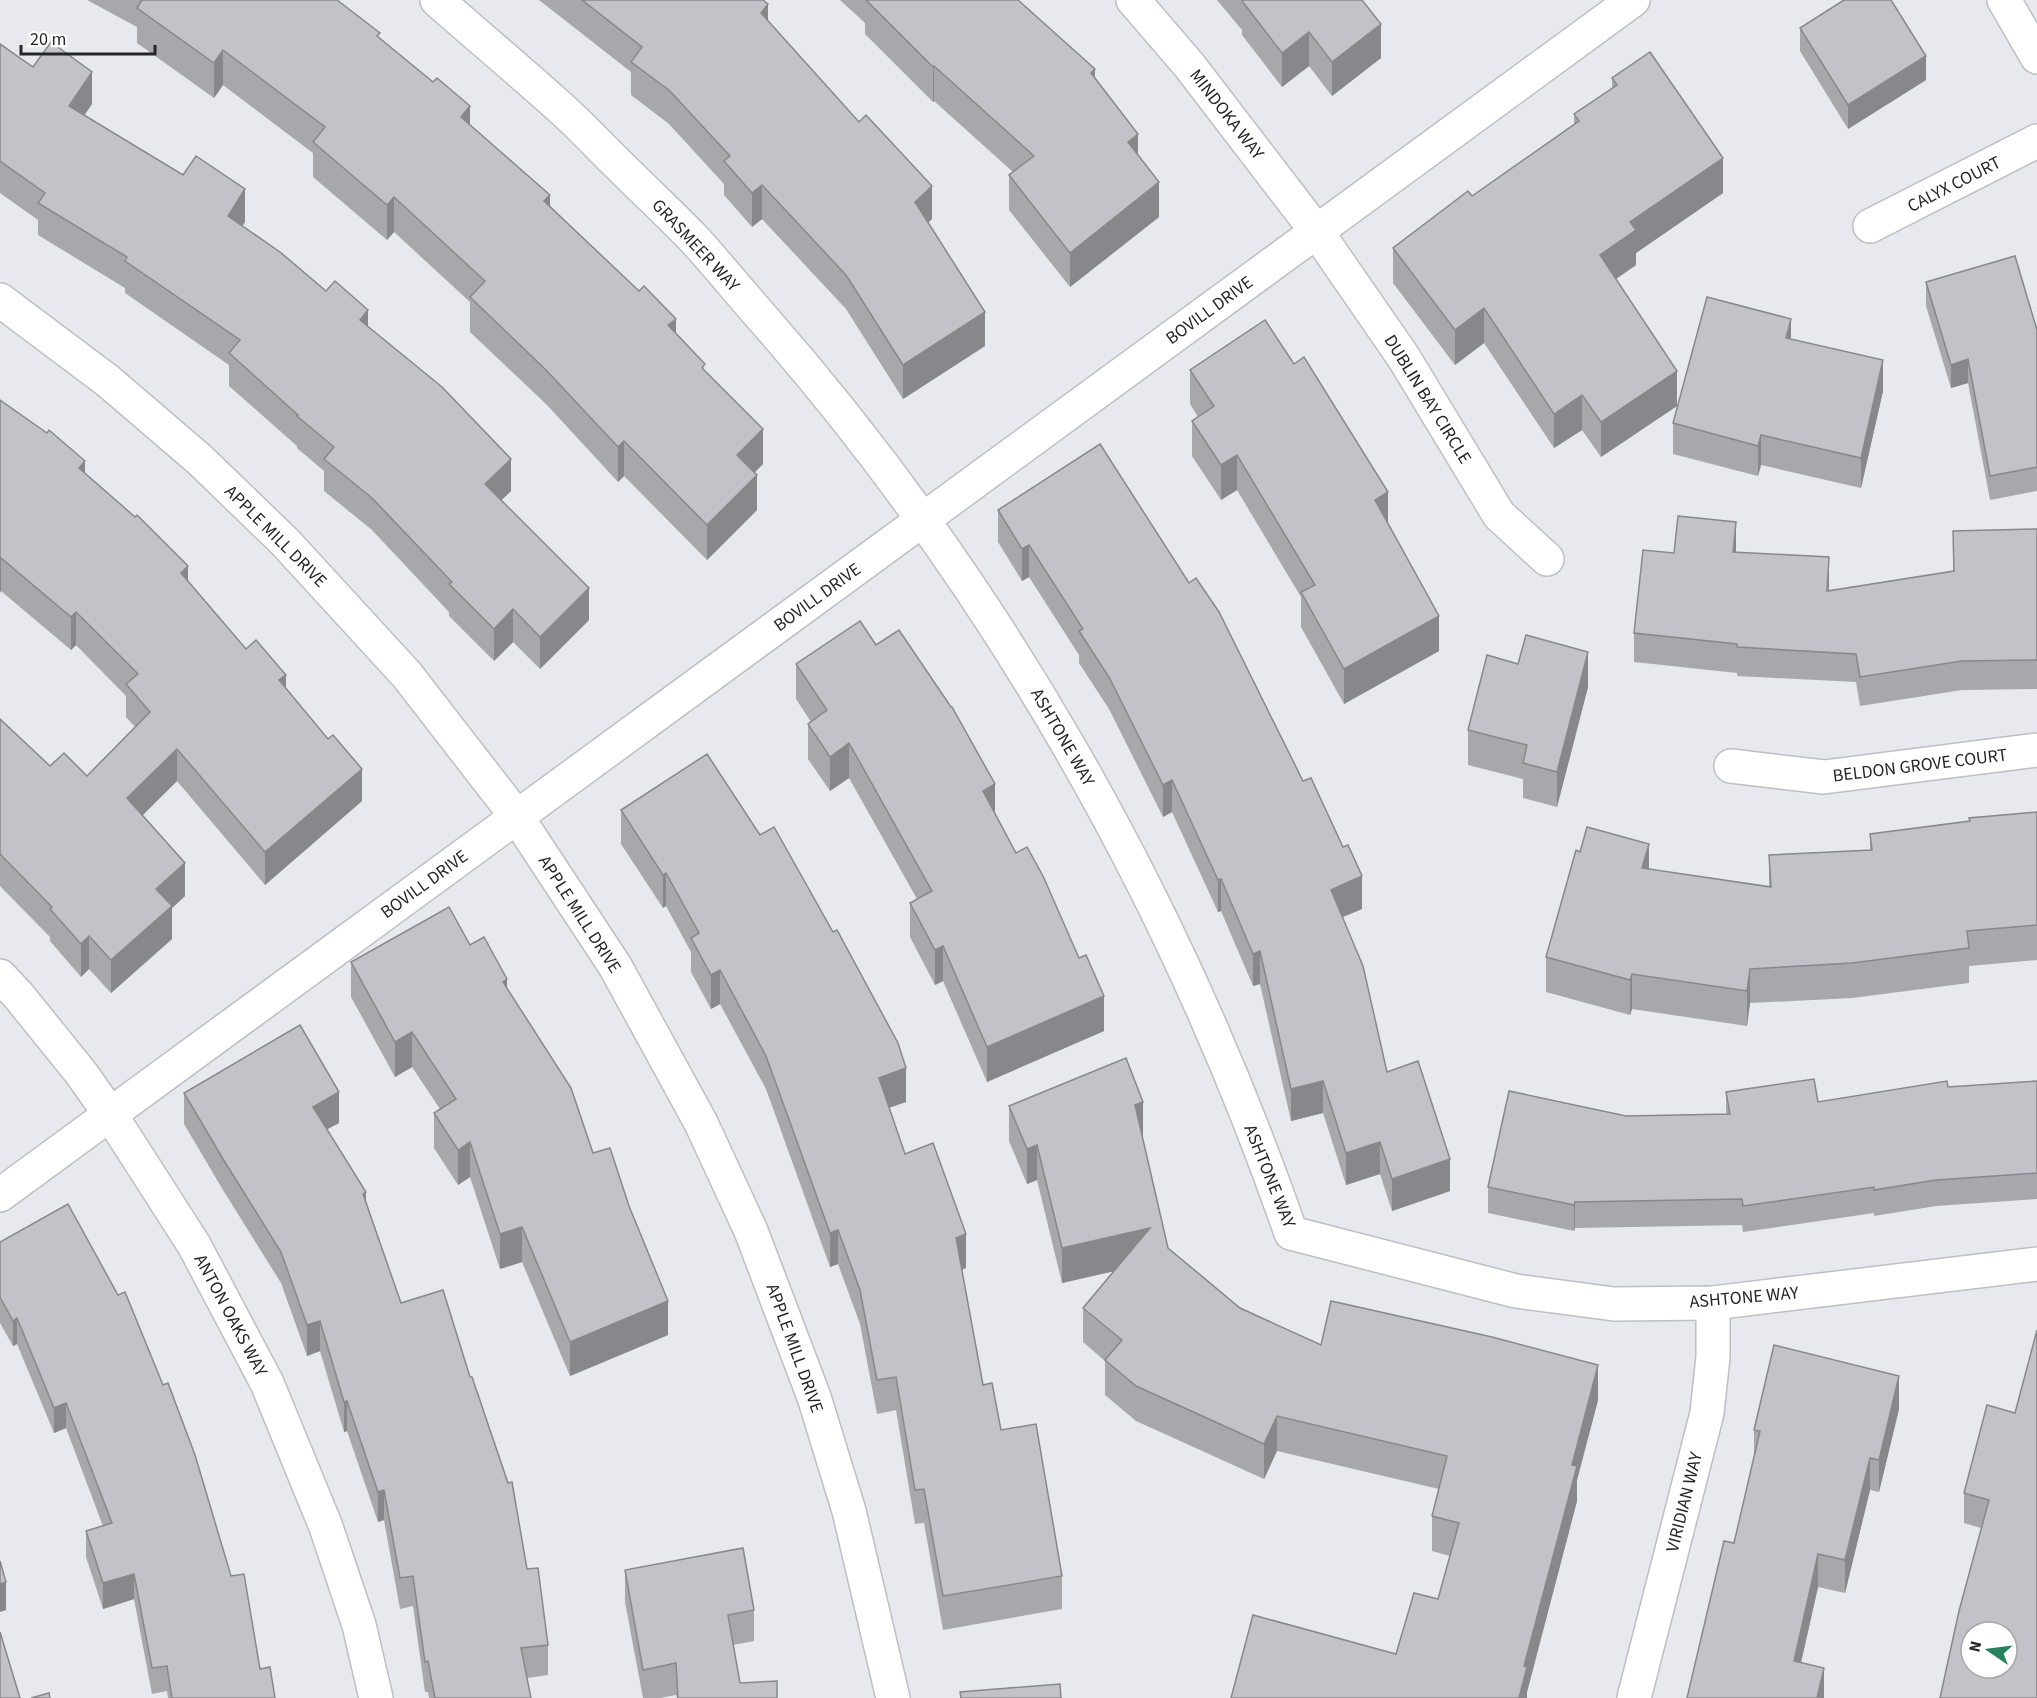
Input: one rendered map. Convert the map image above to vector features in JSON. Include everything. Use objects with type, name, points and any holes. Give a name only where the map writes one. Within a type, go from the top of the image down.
[{"type":"street","name":"GRASMEER WAY","points":[[437,0],[565,112],[694,240],[814,376],[924,519]]},
{"type":"street","name":"MINDOKA WAY","points":[[1133,0],[1189,65],[1317,231]]},
{"type":"street","name":"BOVILL DRIVE","points":[[0,1195],[1633,0]]},
{"type":"street","points":[[2004,0],[2037,57]]},
{"type":"street","name":"CALYX COURT","points":[[1870,226],[2037,141]]},
{"type":"street","name":"DUBLIN BAY CIRCLE","points":[[1317,231],[1404,358],[1499,515],[1547,559]]},
{"type":"street","name":"APPLE MILL DRIVE","points":[[0,300],[108,381],[199,459],[285,542],[407,675],[517,817],[615,966],[700,1123],[751,1231],[814,1397],[846,1499],[893,1698]]},
{"type":"street","name":"ASHTONE WAY","points":[[924,519],[998,628],[1067,740],[1130,856],[1206,1015],[1271,1178],[1290,1233],[1516,1291],[1614,1304],[1713,1303],[2037,1264]]},
{"type":"street","name":"BELDON GROVE COURT","points":[[1731,766],[1824,777],[2037,750]]},
{"type":"street","name":"ANTON OAKS WAY","points":[[0,976],[74,1065],[110,1114],[194,1245],[267,1383],[326,1527],[359,1625],[376,1698]]},
{"type":"street","name":"VIRIDIAN WAY","points":[[1634,1698],[1707,1413],[1713,1357],[1713,1303]]},
{"type":"building","points":[[142,0],[337,0],[380,33],[377,36],[433,82],[437,78],[470,106],[461,117],[550,195],[544,201],[639,291],[644,286],[676,319],[668,325],[705,364],[702,368],[763,429],[737,455],[757,475],[707,525],[624,441],[618,447],[547,371],[470,297],[485,281],[394,197],[387,205],[313,142],[325,127],[223,50],[214,63],[137,8]]},
{"type":"building","points":[[582,0],[763,0],[768,4],[761,13],[859,122],[866,115],[932,186],[915,202],[985,312],[903,365],[846,275],[762,185],[752,193],[724,161],[730,156],[669,90],[631,62],[642,47]]},
{"type":"building","points":[[866,0],[1018,0],[1095,69],[1091,73],[1138,134],[1128,142],[1159,182],[1070,253],[1009,175],[1034,156],[933,67]]},
{"type":"building","points":[[1243,0],[1362,0],[1381,24],[1332,62],[1309,32],[1282,53]]},
{"type":"building","points":[[1844,0],[1891,0],[1926,56],[1848,105],[1800,28]]},
{"type":"building","points":[[51,42],[92,72],[69,106],[183,175],[196,156],[245,189],[228,216],[280,252],[326,291],[335,281],[368,310],[360,320],[442,387],[511,459],[485,484],[589,588],[540,637],[513,609],[494,629],[449,584],[452,582],[372,498],[324,459],[334,447],[229,353],[240,340],[125,261],[127,257],[38,203],[45,193],[0,161],[0,44],[33,67]]},
{"type":"building","points":[[1650,52],[1723,158],[1630,222],[1636,230],[1600,255],[1677,371],[1601,422],[1582,395],[1554,414],[1484,308],[1455,330],[1393,248],[1468,191],[1472,196],[1579,121],[1574,114],[1617,85],[1612,78]]},
{"type":"building","points":[[2015,256],[2037,330],[2037,467],[1990,476],[1968,359],[1951,365],[1926,282]]},
{"type":"building","points":[[1707,297],[1791,319],[1786,338],[1883,360],[1861,458],[1761,435],[1758,446],[1673,423]]},
{"type":"building","points":[[1265,320],[1294,364],[1304,357],[1388,492],[1375,500],[1439,616],[1344,669],[1301,592],[1315,585],[1237,455],[1221,465],[1192,421],[1214,406],[1190,370]]},
{"type":"building","points":[[0,400],[47,433],[49,430],[85,461],[79,468],[135,517],[137,515],[188,566],[181,573],[246,649],[256,640],[286,675],[279,680],[328,739],[333,735],[362,769],[265,852],[177,749],[127,798],[185,863],[156,889],[172,906],[111,960],[89,936],[81,944],[50,909],[52,907],[0,854],[0,719],[50,766],[64,753],[87,776],[150,712],[126,684],[138,674],[76,612],[71,617],[1,558],[0,560]]},
{"type":"building","points":[[1100,444],[1189,583],[1196,578],[1219,612],[1303,781],[1311,778],[1343,847],[1348,845],[1362,876],[1331,890],[1363,966],[1387,1072],[1418,1061],[1450,1159],[1392,1179],[1380,1142],[1346,1153],[1323,1081],[1291,1089],[1260,951],[1253,954],[1221,879],[1218,880],[1172,780],[1163,785],[1109,677],[1079,631],[1083,629],[1029,545],[1022,549],[998,510]]},
{"type":"building","points":[[1678,516],[1736,522],[1733,552],[1829,557],[1827,591],[1954,571],[1953,531],[2037,529],[2037,660],[1962,661],[1860,677],[1856,654],[1737,647],[1737,644],[1634,633],[1643,550],[1674,553]]},
{"type":"building","points":[[860,621],[876,645],[899,630],[952,707],[995,784],[983,791],[1016,853],[1027,847],[1043,876],[1079,958],[1086,955],[1104,996],[987,1047],[943,946],[935,950],[910,903],[932,891],[849,743],[830,757],[808,724],[827,710],[796,664]]},
{"type":"building","points":[[1526,635],[1588,652],[1557,772],[1523,763],[1527,745],[1468,730],[1487,655],[1518,664]]},
{"type":"building","points":[[707,754],[760,835],[774,827],[833,932],[837,930],[898,1043],[906,1068],[879,1078],[905,1154],[933,1143],[966,1234],[956,1238],[983,1385],[992,1383],[1001,1430],[1036,1424],[1062,1576],[943,1596],[924,1489],[915,1490],[896,1377],[877,1380],[860,1290],[838,1230],[830,1233],[766,1056],[720,970],[711,975],[691,938],[699,933],[666,873],[663,875],[621,810]]},
{"type":"building","points":[[2037,812],[2037,925],[1967,931],[1969,948],[1852,963],[1750,969],[1747,991],[1632,974],[1630,980],[1546,957],[1576,850],[1580,852],[1587,827],[1649,844],[1642,868],[1771,887],[1769,855],[1872,850],[1870,834],[1970,821],[1969,818]]},
{"type":"building","points":[[449,907],[470,945],[484,937],[507,979],[503,982],[571,1088],[593,1153],[610,1148],[629,1206],[668,1301],[570,1342],[522,1227],[500,1234],[470,1142],[458,1150],[434,1113],[456,1099],[412,1032],[395,1042],[351,962]]},
{"type":"building","points":[[300,1025],[339,1092],[313,1107],[366,1192],[363,1194],[401,1303],[443,1290],[470,1377],[472,1377],[508,1483],[512,1482],[527,1569],[538,1568],[548,1645],[521,1648],[531,1698],[435,1698],[428,1661],[425,1662],[413,1576],[400,1578],[384,1490],[378,1492],[347,1401],[344,1402],[320,1321],[307,1325],[281,1252],[184,1093]]},
{"type":"building","points":[[1126,1058],[1143,1102],[1135,1105],[1168,1248],[1240,1308],[1321,1345],[1331,1301],[1492,1337],[1598,1365],[1572,1465],[1577,1466],[1524,1666],[1527,1667],[1519,1698],[1231,1698],[1253,1615],[1396,1654],[1414,1593],[1438,1599],[1459,1523],[1432,1516],[1447,1456],[1277,1416],[1264,1444],[1136,1386],[1105,1360],[1122,1340],[1083,1308],[1150,1228],[1062,1248],[1037,1145],[1027,1149],[1009,1106]]},
{"type":"building","points":[[1814,1079],[1818,1102],[1947,1081],[1948,1087],[2037,1081],[2037,1173],[1936,1180],[1743,1206],[1742,1199],[1575,1202],[1574,1205],[1488,1187],[1509,1091],[1626,1116],[1730,1114],[1726,1092]]},
{"type":"building","points":[[68,1204],[118,1295],[125,1292],[163,1385],[168,1383],[195,1455],[231,1576],[244,1574],[260,1669],[270,1667],[275,1698],[172,1698],[167,1666],[152,1668],[134,1574],[103,1583],[86,1531],[112,1523],[66,1403],[54,1408],[17,1318],[13,1321],[0,1297],[0,1242]]},
{"type":"building","points":[[2037,1330],[2037,1698],[1940,1698],[1959,1611],[1989,1500],[1964,1493],[1987,1405],[2015,1413]]},
{"type":"building","points":[[1774,1345],[1899,1376],[1879,1460],[1870,1458],[1845,1560],[1818,1554],[1794,1661],[1824,1668],[1817,1698],[1687,1698],[1724,1541],[1734,1543],[1760,1431],[1754,1430]]},
{"type":"building","points":[[743,1548],[754,1610],[728,1615],[740,1683],[777,1681],[777,1698],[678,1698],[676,1663],[643,1670],[625,1570]]},
{"type":"building","points":[[0,1561],[6,1582],[0,1584]]},
{"type":"building","points":[[0,1632],[20,1698],[0,1698]]},
{"type":"building","points":[[1060,1684],[1061,1698],[961,1698],[960,1692]]},
{"type":"building","points":[[49,1693],[50,1698],[31,1698]]}]
